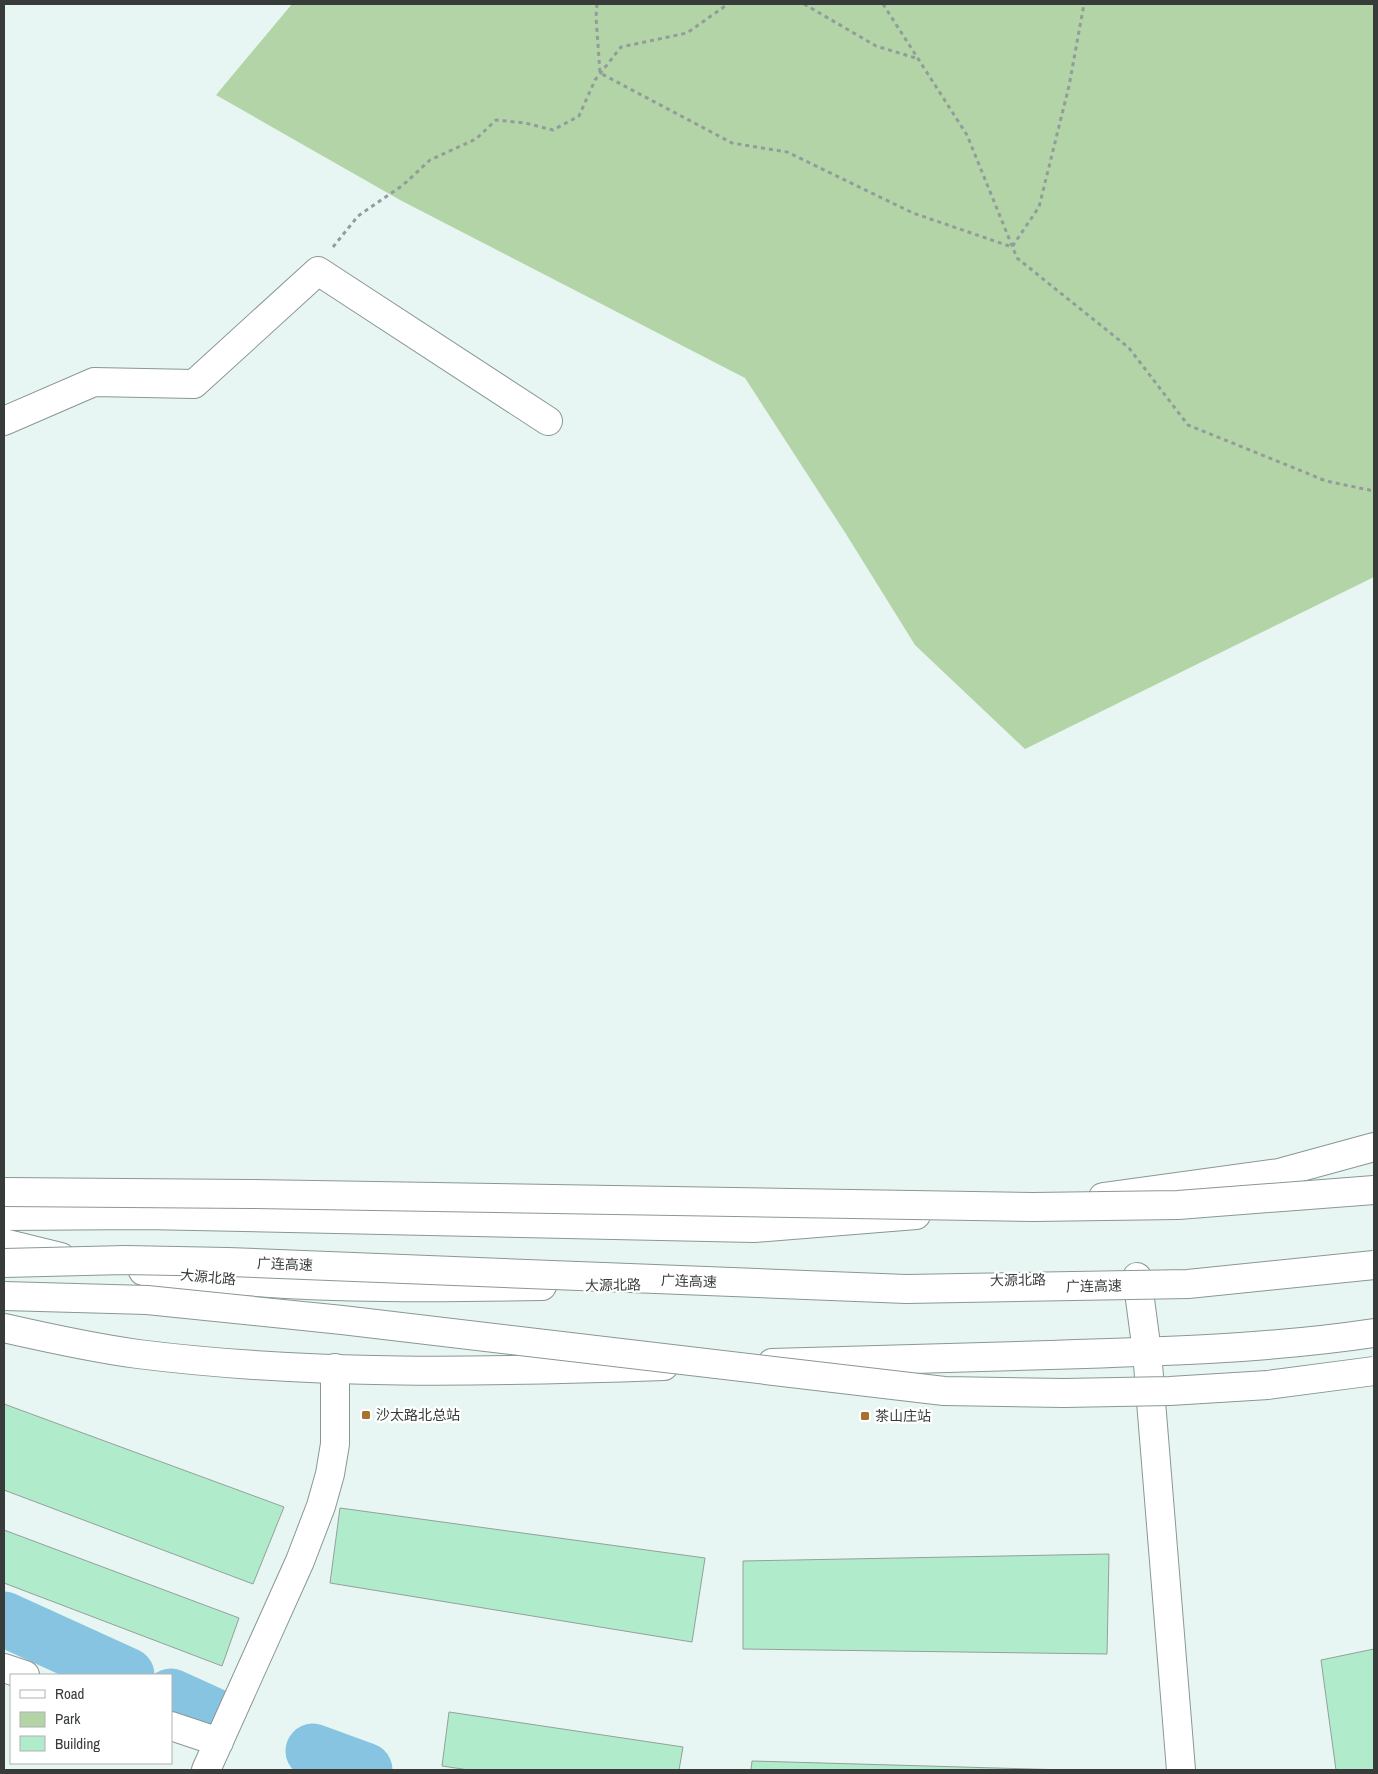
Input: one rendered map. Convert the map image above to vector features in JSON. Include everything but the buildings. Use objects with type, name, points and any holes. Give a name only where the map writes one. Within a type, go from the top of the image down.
[{"type":"main road","points":[[4,421],[94,382],[194,384],[318,271],[548,421]]},
{"type":"main road","points":[[4,1216],[144,1214],[754,1228],[1061,1203],[1279,1173],[1374,1147]]},
{"type":"main road","points":[[4,1192],[259,1194],[1033,1207],[1178,1205],[1374,1190]]},
{"type":"main road","name":"大源北路","points":[[4,1243],[72,1260],[126,1269],[232,1280],[445,1288],[1137,1277],[1252,1267],[1374,1251]]},
{"type":"main road","name":"广连高速","points":[[4,1263],[124,1260],[228,1262],[906,1290],[1188,1284],[1374,1265]]},
{"type":"main road","points":[[1137,1277],[1147,1352],[1181,1770]]},
{"type":"main road","points":[[4,1296],[147,1300],[342,1320],[944,1391],[1064,1393],[1170,1391],[1268,1385],[1374,1371]]},
{"type":"main road","points":[[4,1328],[56,1340],[136,1354],[286,1367],[551,1369],[1147,1352],[1291,1342],[1374,1333]]},
{"type":"main road","points":[[206,1770],[300,1561],[321,1506],[330,1474],[335,1444],[335,1368]]},
{"type":"main road","points":[[4,1668],[23,1674]]},
{"type":"main road","points":[[172,1726],[219,1742]]},
{"type":"path","points":[[597,4],[596,17],[600,73]]},
{"type":"path","points":[[318,271],[331,250],[358,216],[403,185],[430,160],[476,139],[496,120],[525,123],[553,130],[579,116],[594,80],[621,47],[687,33],[728,4]]},
{"type":"path","points":[[804,4],[876,46],[919,59]]},
{"type":"path","points":[[883,4],[967,135],[1017,258],[1129,348],[1188,425],[1326,481],[1374,491]]},
{"type":"path","points":[[1012,247],[1039,208],[1069,86],[1084,4]]},
{"type":"path","points":[[600,73],[732,143],[787,152],[913,214],[1012,247]]},
{"type":"green space","points":[[292,4],[1374,4],[1374,577],[1025,749],[915,645],[745,378],[400,200],[216,95]]},
{"type":"waterway","points":[[4,1619],[125,1674]]},
{"type":"waterway","points":[[172,1696],[215,1716]]},
{"type":"waterway","points":[[313,1751],[365,1770]]},
{"type":"place","name":"沙太路北总站","points":[[366,1415]]},
{"type":"place","name":"茶山庄站","points":[[865,1416]]}]
